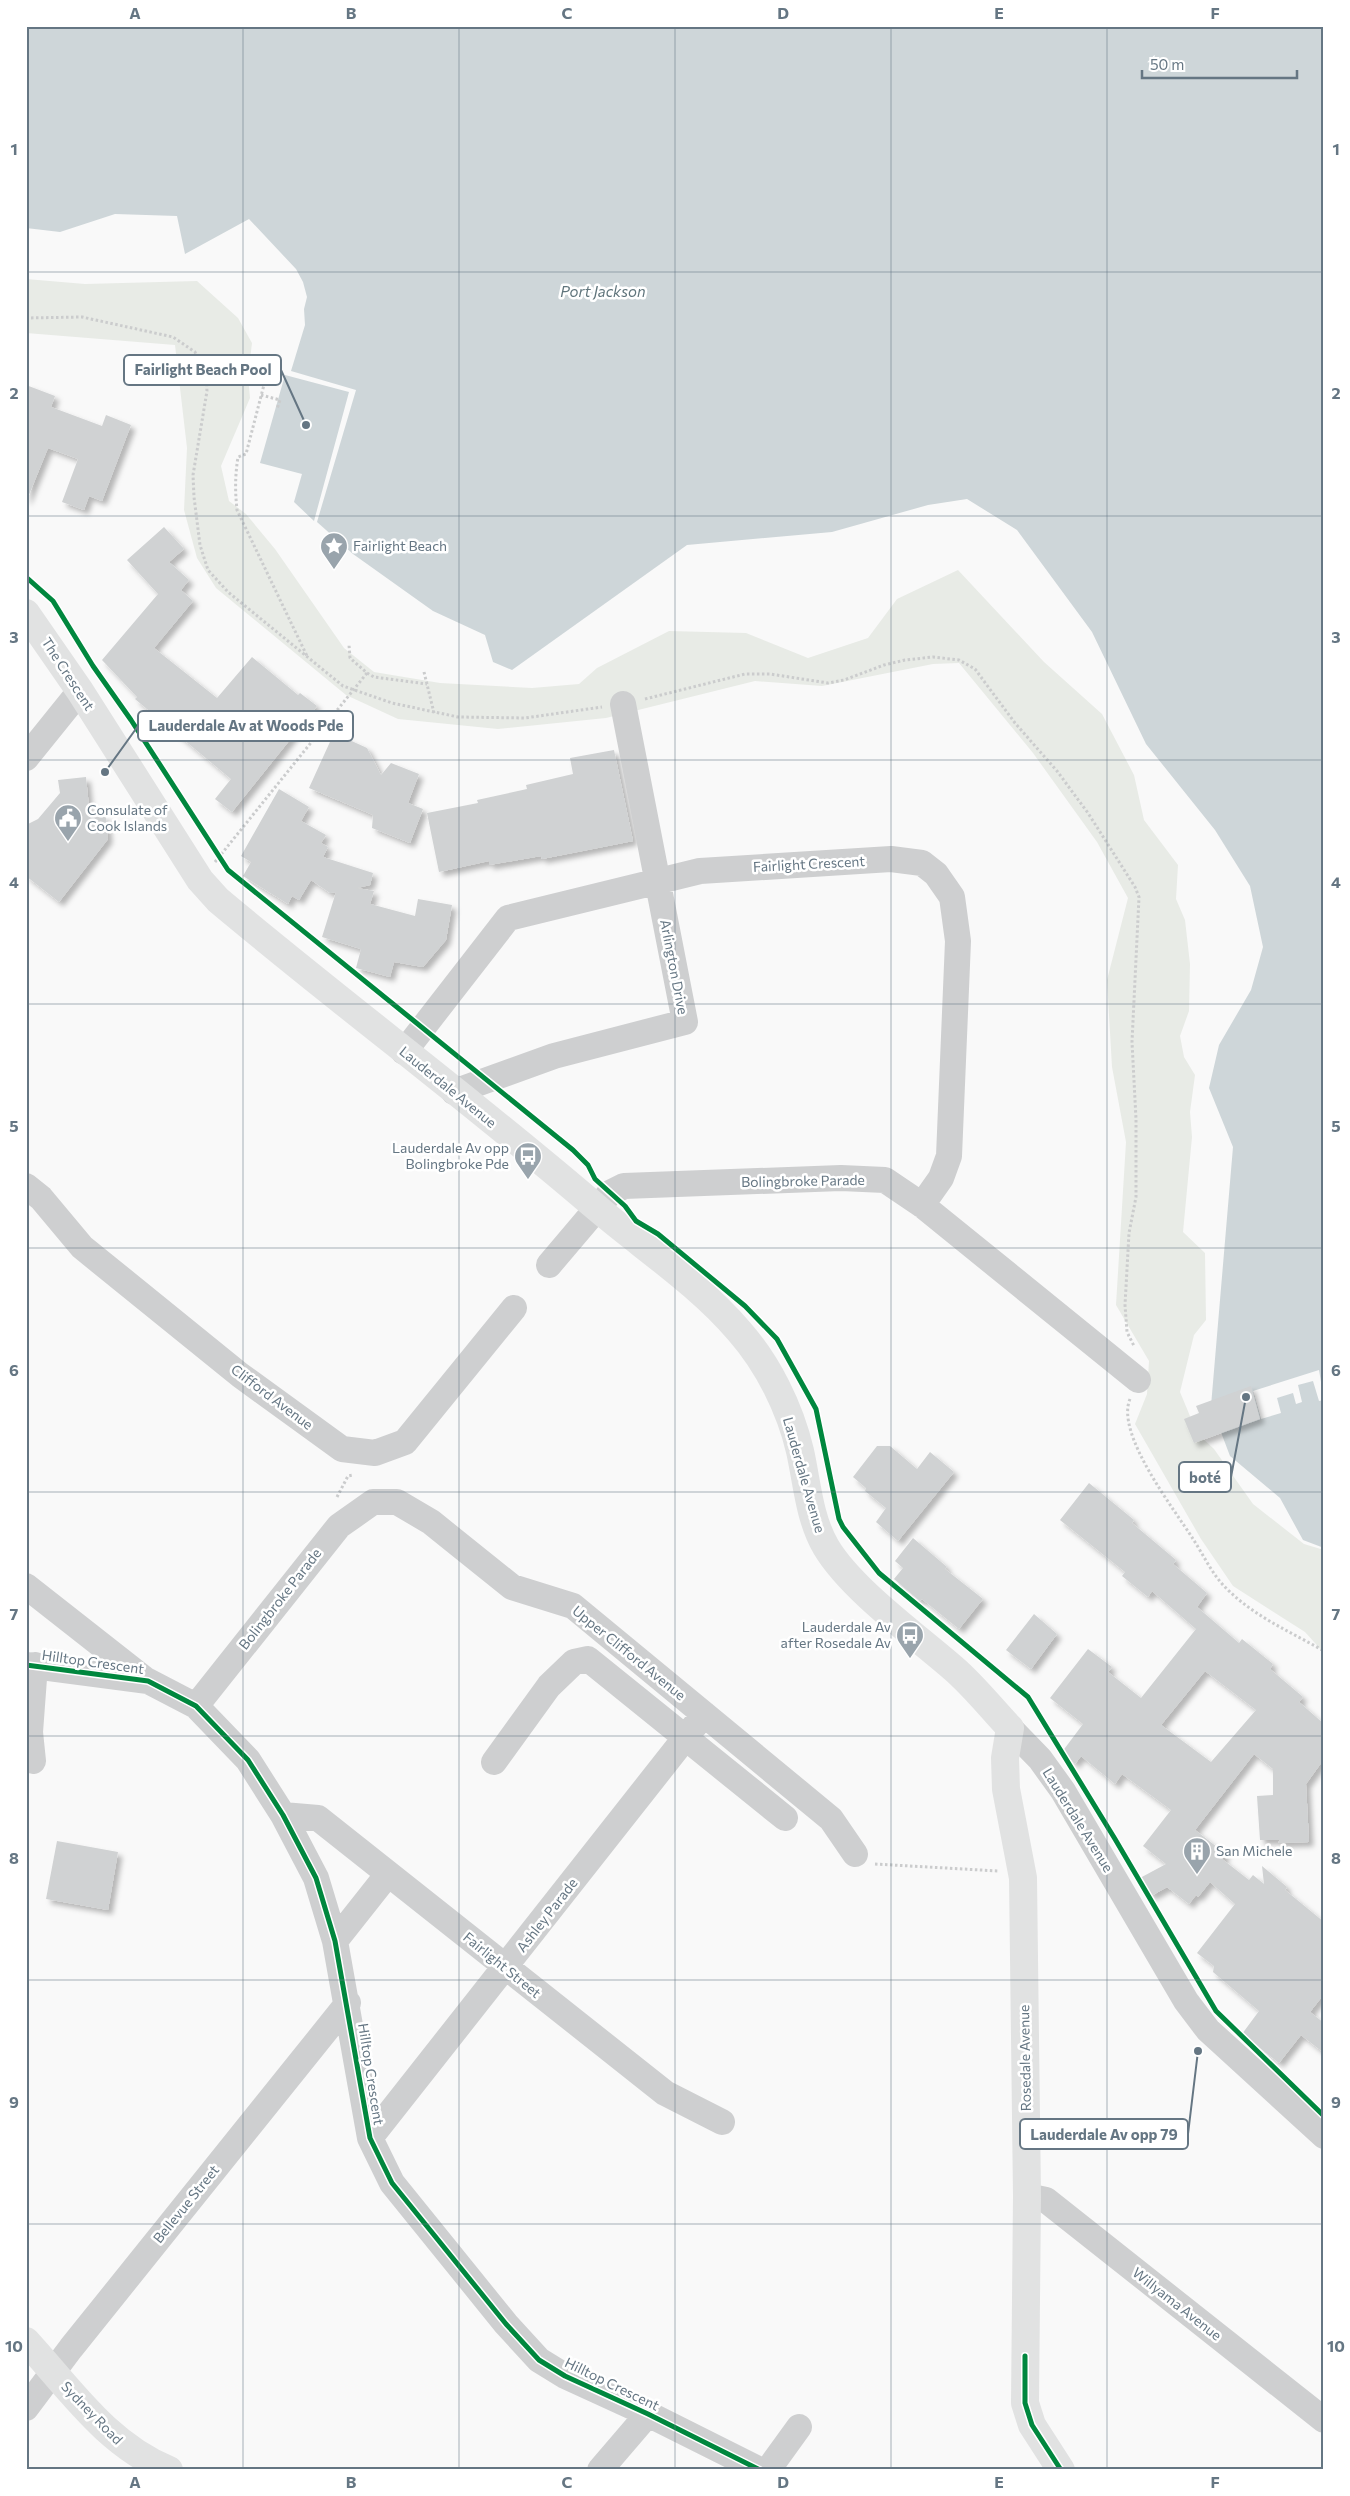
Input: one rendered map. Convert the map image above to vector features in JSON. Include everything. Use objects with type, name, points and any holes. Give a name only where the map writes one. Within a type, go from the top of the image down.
[{"type":"main road","name":"The Crescent","points":[[26,613],[109,736]]},
{"type":"main road","name":"Lauderdale Avenue","points":[[109,736],[200,880],[218,900],[710,1302],[753,1348],[767,1371],[792,1423],[810,1504],[820,1535],[827,1549],[873,1600],[957,1672],[1010,1728]]},
{"type":"main road","name":"Rosedale Avenue","points":[[1010,1728],[1005,1758],[1006,1790],[1021,1873],[1027,2196],[1025,2403],[1032,2425],[1061,2470]]},
{"type":"main road","name":"Sydney Road","points":[[26,2341],[92,2415],[125,2447],[145,2460],[169,2470]]},
{"type":"street","points":[[26,758],[80,691]]},
{"type":"street","name":"Arlington Drive","points":[[454,1092],[554,1056],[685,1022],[623,704]]},
{"type":"street","name":"Fairlight Crescent","points":[[404,1052],[508,918],[562,903],[700,871],[892,859],[922,862],[936,874],[952,897],[958,941],[949,1156],[941,1178],[922,1205]]},
{"type":"street","name":"Bolingbroke Parade","points":[[549,1265],[596,1207],[610,1193],[624,1186],[841,1178],[885,1180],[922,1205],[1138,1380]]},
{"type":"street","name":"Clifford Avenue","points":[[26,1186],[41,1198],[82,1247],[240,1375],[342,1449],[375,1453],[405,1442],[514,1308]]},
{"type":"street","name":"Bolingbroke Parade","points":[[196,1706],[339,1526],[373,1502]]},
{"type":"street","name":"Upper Clifford Avenue","points":[[373,1502],[397,1502],[431,1522],[512,1587],[573,1606],[831,1819],[854,1854]]},
{"type":"street","points":[[26,1586],[148,1681]]},
{"type":"street","points":[[494,1762],[549,1686],[574,1662],[588,1660],[785,1818]]},
{"type":"street","points":[[31,1665],[30,1732],[33,1761]]},
{"type":"street","name":"Hilltop Crescent","points":[[31,1665],[148,1681],[196,1706],[248,1760],[283,1815],[316,1878],[336,1941],[370,2138],[392,2183],[500,2317],[540,2360],[565,2376],[648,2414],[760,2470]]},
{"type":"street","name":"Ashley Parade","points":[[370,2138],[506,1968],[704,1714]]},
{"type":"street","name":"Lauderdale Avenue","points":[[1010,1728],[1040,1759],[1063,1791],[1186,2001],[1202,2023],[1244,2065],[1324,2136]]},
{"type":"street","name":"Fairlight Street","points":[[283,1815],[318,1818],[665,2093],[722,2122]]},
{"type":"street","points":[[336,1941],[388,1874]]},
{"type":"street","name":"Bellevue Street","points":[[26,2408],[53,2371],[348,2003]]},
{"type":"street","name":"Willyama Avenue","points":[[1027,2196],[1046,2200],[1324,2420]]},
{"type":"street","points":[[600,2470],[648,2414]]},
{"type":"street","points":[[768,2470],[799,2427]]},
{"type":"path","points":[[266,377],[246,454],[238,457],[234,478],[238,510],[307,656]]},
{"type":"path","points":[[261,394],[280,400],[278,409]]},
{"type":"path","points":[[348,645],[350,658],[374,678],[427,684]]},
{"type":"path","points":[[424,672],[434,713]]},
{"type":"path","points":[[200,880],[218,854],[367,673]]},
{"type":"path","points":[[218,854],[224,863]]},
{"type":"path","points":[[854,1854],[877,1866],[1021,1873]]},
{"type":"shaded area","points":[[26,279],[85,284],[197,281],[238,318],[252,343],[248,376],[250,398],[221,466],[229,501],[246,514],[275,549],[344,648],[374,672],[440,683],[532,688],[579,684],[597,668],[669,631],[746,633],[808,658],[868,638],[897,599],[958,570],[1044,662],[1102,714],[1134,775],[1144,820],[1178,865],[1176,899],[1185,920],[1190,964],[1189,1011],[1180,1036],[1184,1057],[1195,1075],[1190,1112],[1192,1137],[1183,1232],[1205,1253],[1206,1320],[1194,1335],[1180,1392],[1197,1433],[1214,1449],[1253,1504],[1304,1544],[1324,1550],[1324,1653],[1305,1632],[1233,1586],[1201,1539],[1135,1424],[1147,1394],[1149,1361],[1116,1305],[1126,1142],[1112,1067],[1107,980],[1128,898],[1097,842],[1033,753],[959,663],[933,664],[822,686],[755,681],[606,718],[498,729],[398,719],[346,695],[216,588],[197,558],[184,510],[187,448],[175,345],[26,333]]},
{"type":"water","name":"Port Jackson","points":[[26,26],[1324,26],[1324,1548],[1303,1540],[1280,1498],[1230,1456],[1211,1406],[1233,1147],[1209,1088],[1219,1045],[1251,990],[1263,947],[1250,886],[1215,830],[1146,744],[1092,632],[1017,530],[967,499],[928,505],[832,532],[687,545],[512,670],[493,662],[485,635],[433,611],[353,554],[317,522],[356,390],[291,371],[305,325],[304,309],[307,297],[303,282],[296,269],[249,219],[185,254],[177,216],[115,214],[60,232],[26,228]]},
{"type":"water","points":[[285,375],[349,392],[314,521],[294,502],[302,474],[260,463]]},
{"type":"pier","points":[[1319,1370],[1324,1400],[1319,1401],[1313,1381],[1298,1385],[1302,1402],[1296,1404],[1293,1393],[1277,1398],[1281,1413],[1261,1419],[1253,1391]]},
{"type":"building","points":[[26,385],[55,396],[51,407],[102,426],[106,415],[131,425],[102,501],[89,496],[84,510],[62,502],[78,459],[48,448],[26,502]]},
{"type":"building","points":[[164,527],[184,549],[169,562],[189,580],[181,590],[193,601],[154,648],[217,698],[252,657],[298,695],[300,693],[317,706],[232,812],[215,799],[231,779],[135,699],[137,697],[102,660],[158,594],[127,560]]},
{"type":"building","points":[[334,733],[367,748],[381,775],[391,763],[419,774],[408,803],[423,809],[410,843],[372,828],[373,815],[309,788]]},
{"type":"building","points":[[614,750],[633,841],[542,859],[541,856],[489,865],[489,861],[439,872],[427,813],[478,803],[477,800],[527,789],[526,785],[573,774],[570,758]]},
{"type":"building","points":[[86,777],[90,817],[106,816],[108,839],[59,902],[26,876],[26,825],[38,819],[60,793],[58,780]]},
{"type":"building","points":[[279,789],[309,807],[301,821],[326,835],[321,843],[328,847],[323,857],[373,873],[370,885],[357,888],[374,891],[370,904],[415,916],[418,899],[452,905],[446,940],[423,967],[394,962],[390,977],[356,968],[361,949],[322,937],[336,892],[330,893],[311,880],[299,900],[292,896],[288,904],[243,876],[251,862],[241,856]]},
{"type":"building","points":[[1251,1386],[1260,1419],[1194,1443],[1184,1419],[1199,1413],[1196,1406]]},
{"type":"building","points":[[877,1446],[890,1446],[917,1469],[930,1452],[954,1472],[898,1541],[876,1522],[886,1508],[865,1491],[866,1488],[853,1477]]},
{"type":"building","points":[[1089,1483],[1134,1520],[1132,1523],[1176,1560],[1173,1564],[1207,1593],[1197,1607],[1239,1643],[1242,1639],[1273,1664],[1270,1669],[1303,1697],[1299,1702],[1324,1724],[1324,1759],[1306,1784],[1309,1842],[1278,1843],[1280,1840],[1260,1840],[1257,1796],[1273,1795],[1273,1769],[1254,1754],[1195,1830],[1226,1854],[1222,1859],[1249,1880],[1253,1875],[1264,1884],[1262,1866],[1287,1887],[1285,1890],[1324,1922],[1324,1994],[1310,2012],[1324,2023],[1324,2053],[1301,2035],[1279,2063],[1242,2034],[1259,2011],[1213,1972],[1214,1966],[1197,1953],[1235,1904],[1210,1882],[1198,1897],[1196,1895],[1189,1904],[1167,1887],[1151,1896],[1140,1878],[1166,1864],[1143,1846],[1171,1810],[1122,1774],[1115,1784],[1081,1756],[1075,1764],[1062,1752],[1083,1724],[1050,1698],[1088,1649],[1112,1667],[1108,1672],[1141,1698],[1196,1629],[1152,1591],[1148,1597],[1122,1576],[1125,1572],[1060,1520]],"holes":[[[1205,1671],[1256,1710],[1211,1762],[1161,1725]]]},
{"type":"building","points":[[913,1538],[947,1567],[945,1569],[983,1599],[959,1629],[922,1599],[920,1601],[894,1579],[903,1568],[895,1561]]},
{"type":"building","points":[[1034,1614],[1057,1634],[1031,1669],[1006,1650]]},
{"type":"building","points":[[57,1841],[118,1852],[108,1910],[46,1899]]},
{"type":"cycle path","points":[[26,577],[53,601],[93,666],[131,720],[228,870],[573,1150],[588,1165],[595,1179],[625,1206],[636,1221],[658,1234],[745,1306],[777,1339],[816,1409],[839,1519],[843,1527],[879,1573],[1028,1697],[1115,1839],[1216,2011],[1324,2116]]},
{"type":"cycle path","points":[[26,1665],[148,1681],[196,1706],[248,1760],[283,1815],[316,1878],[335,1941],[370,2138],[392,2183],[506,2324],[539,2360],[565,2376],[648,2414],[760,2470]]},
{"type":"cycle path","points":[[1025,2356],[1025,2403],[1032,2425],[1061,2470]]},
{"type":"place","name":"Fairlight Beach Pool","points":[[306,425]]},
{"type":"place","name":"Fairlight Beach","points":[[334,570]]},
{"type":"place","name":"Lauderdale Av at Woods Pde","points":[[105,772]]},
{"type":"place","name":"Consulate of Cook Islands","points":[[68,842]]},
{"type":"place","name":"Lauderdale Av opp Bolingbroke Pde","points":[[528,1180]]},
{"type":"place","name":"boté","points":[[1246,1397]]},
{"type":"place","name":"Lauderdale Av after Rosedale Av","points":[[910,1659]]},
{"type":"place","name":"San Michele","points":[[1197,1875]]},
{"type":"place","name":"Lauderdale Av opp 79","points":[[1198,2051]]}]
